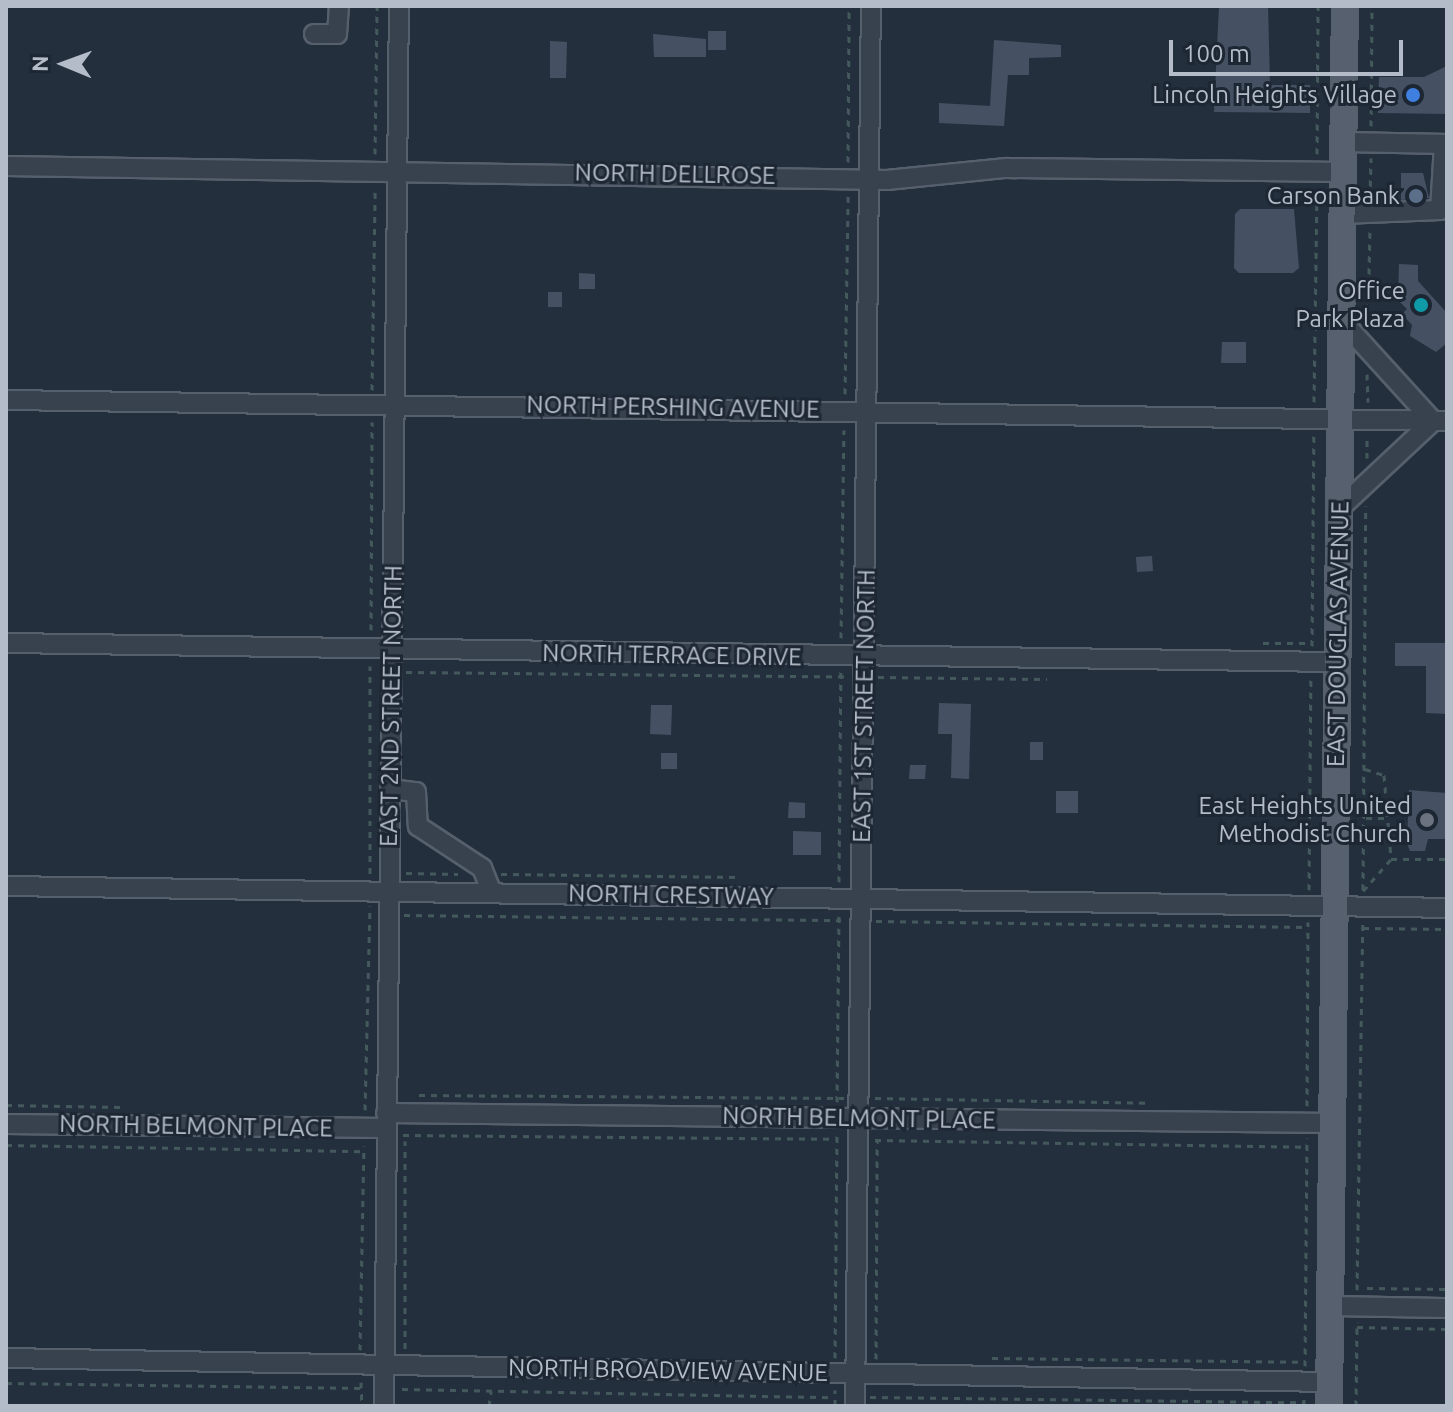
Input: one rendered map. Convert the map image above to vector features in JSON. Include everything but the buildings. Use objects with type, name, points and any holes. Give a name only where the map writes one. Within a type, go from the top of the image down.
[{"type":"main road","name":"EAST DOUGLAS AVENUE","points":[[1330,1394],[1345,6]]},
{"type":"street","points":[[314,34],[337,34],[339,6]]},
{"type":"street","name":"EAST 2ND STREET NORTH","points":[[384,1397],[386,1128],[379,892],[389,873],[399,6]]},
{"type":"street","name":"EAST 1ST STREET NORTH","points":[[863,1402],[858,1118],[871,6]]},
{"type":"street","points":[[1342,214],[1440,210],[1445,144],[1343,142]]},
{"type":"street","name":"NORTH DELLROSE","points":[[6,166],[869,176],[887,180],[1006,168],[1343,172]]},
{"type":"street","points":[[1339,509],[1440,421],[1342,321]]},
{"type":"street","name":"NORTH PERSHING AVENUE","points":[[6,400],[395,402],[1314,416],[1440,421]]},
{"type":"street","name":"NORTH TERRACE DRIVE","points":[[6,643],[864,658],[1338,662]]},
{"type":"street","points":[[390,789],[416,792],[418,826],[487,874],[492,893]]},
{"type":"street","name":"NORTH CRESTWAY","points":[[6,886],[1308,906],[1335,906],[1363,899],[1447,908]]},
{"type":"street","name":"NORTH BELMONT PLACE","points":[[6,1124],[386,1128],[837,1118],[1333,1123]]},
{"type":"street","points":[[1330,1306],[1357,1297],[1447,1308]]},
{"type":"street","name":"NORTH BROADVIEW AVENUE","points":[[6,1358],[1304,1382],[1330,1394]]},
{"type":"path","points":[[362,1406],[364,1150],[379,915],[379,892],[370,873],[377,6]]},
{"type":"path","points":[[835,1406],[849,6]]},
{"type":"path","points":[[6,1383],[361,1388],[384,1397],[491,1391],[835,1397],[863,1402],[1304,1404],[1318,6]]},
{"type":"path","points":[[1356,1406],[1372,6]]},
{"type":"path","points":[[370,672],[1047,679]]},
{"type":"path","points":[[1363,899],[1391,859],[1390,818],[1384,775],[1365,769]]},
{"type":"path","points":[[1364,818],[1390,818]]},
{"type":"path","points":[[1391,859],[1447,859]]},
{"type":"path","points":[[370,873],[737,877]]},
{"type":"path","points":[[379,915],[1308,927]]},
{"type":"path","points":[[1363,928],[1447,929]]},
{"type":"path","points":[[6,1145],[364,1150],[386,1128],[405,1134],[1307,1147]]},
{"type":"path","points":[[863,1402],[877,1140]]},
{"type":"path","points":[[1357,1297],[1447,1289]]},
{"type":"path","points":[[1357,1327],[1447,1329]]},
{"type":"path","points":[[489,1406],[491,1391]]},
{"type":"place","name":"Lincoln Heights Village","points":[[1413,95]]},
{"type":"place","name":"Carson Bank","points":[[1416,196]]},
{"type":"place","name":"Office Park Plaza","points":[[1421,305]]},
{"type":"place","name":"East Heights United Methodist Church","points":[[1427,820]]}]
